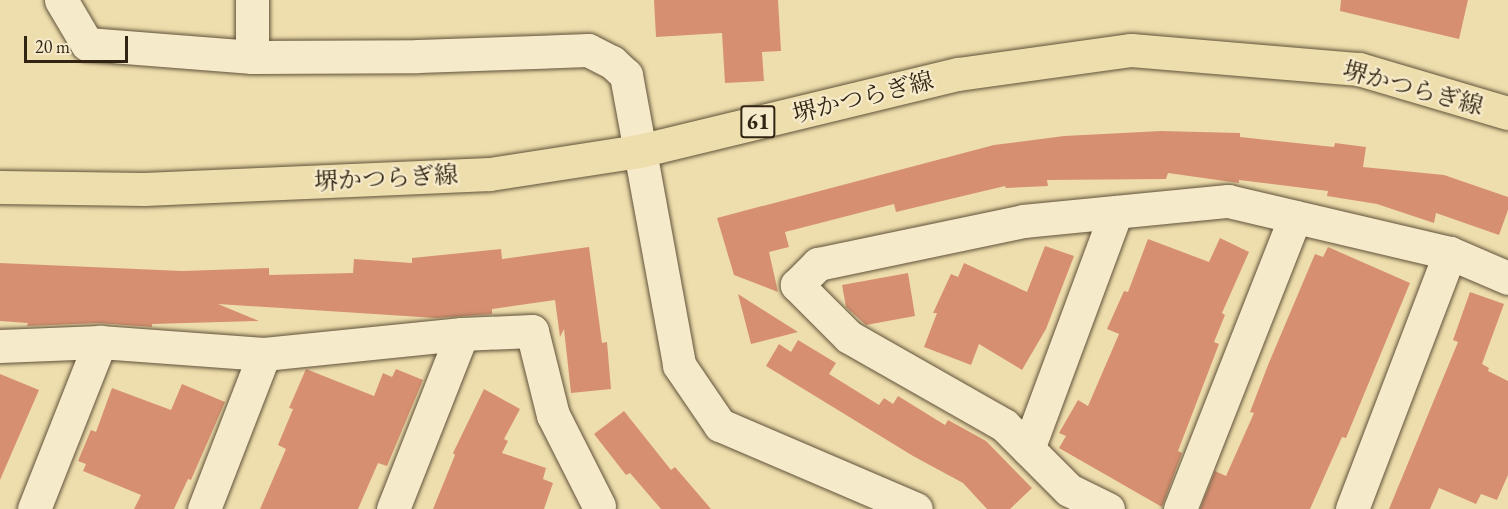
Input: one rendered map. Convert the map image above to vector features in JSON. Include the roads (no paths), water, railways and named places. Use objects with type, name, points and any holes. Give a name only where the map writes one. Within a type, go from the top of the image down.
[{"type":"main road","name":"堺かつらぎ線","points":[[0,187],[144,189],[490,174],[639,151],[958,74],[1131,50],[1359,69],[1508,113]]},
{"type":"street","points":[[61,0],[87,44],[252,57],[417,56],[588,50],[612,62],[626,75],[679,365],[720,425],[916,509]]},
{"type":"street","points":[[252,0],[252,57]]},
{"type":"street","points":[[1108,509],[1069,490],[1004,424],[849,337],[797,285],[818,264],[1023,221],[1228,201],[1450,253],[1508,278]]},
{"type":"street","points":[[1028,449],[1116,212]]},
{"type":"street","points":[[1180,509],[1295,216]]},
{"type":"street","points":[[1352,509],[1450,253]]},
{"type":"street","points":[[0,346],[100,342],[264,354],[462,334],[532,331],[553,415],[600,508]]},
{"type":"street","points":[[393,509],[462,334]]},
{"type":"street","points":[[34,509],[100,342]]},
{"type":"street","points":[[204,509],[264,354]]}]
